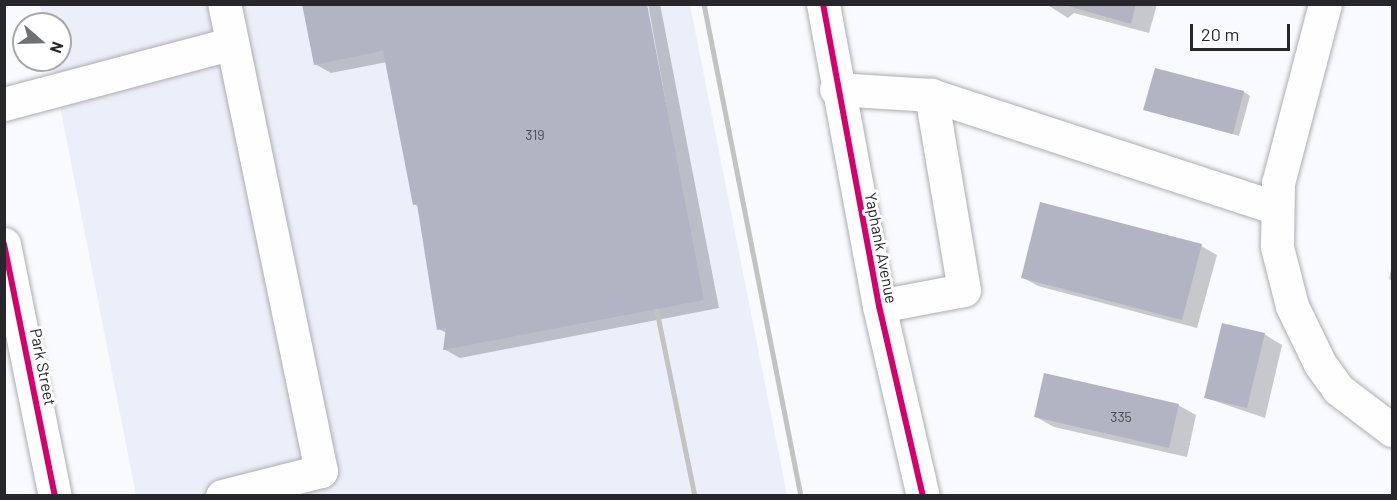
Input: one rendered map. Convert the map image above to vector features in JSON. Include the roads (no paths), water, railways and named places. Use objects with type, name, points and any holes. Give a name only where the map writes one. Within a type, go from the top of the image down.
[{"type":"street","points":[[222,495],[321,471],[230,44],[224,4]]},
{"type":"street","name":"Yaphank Avenue","points":[[823,4],[836,89],[879,306],[923,495]]},
{"type":"street","points":[[1325,4],[1274,207],[1284,276],[1304,336],[1338,389],[1392,430]]},
{"type":"street","points":[[4,104],[230,44]]},
{"type":"street","points":[[836,89],[932,95],[1274,207]]},
{"type":"street","points":[[879,306],[964,290],[932,95]]},
{"type":"street","name":"Park Street","points":[[4,244],[55,495]]},
{"type":"railway","points":[[704,4],[801,496]]},
{"type":"railway","points":[[657,311],[695,496]]}]
